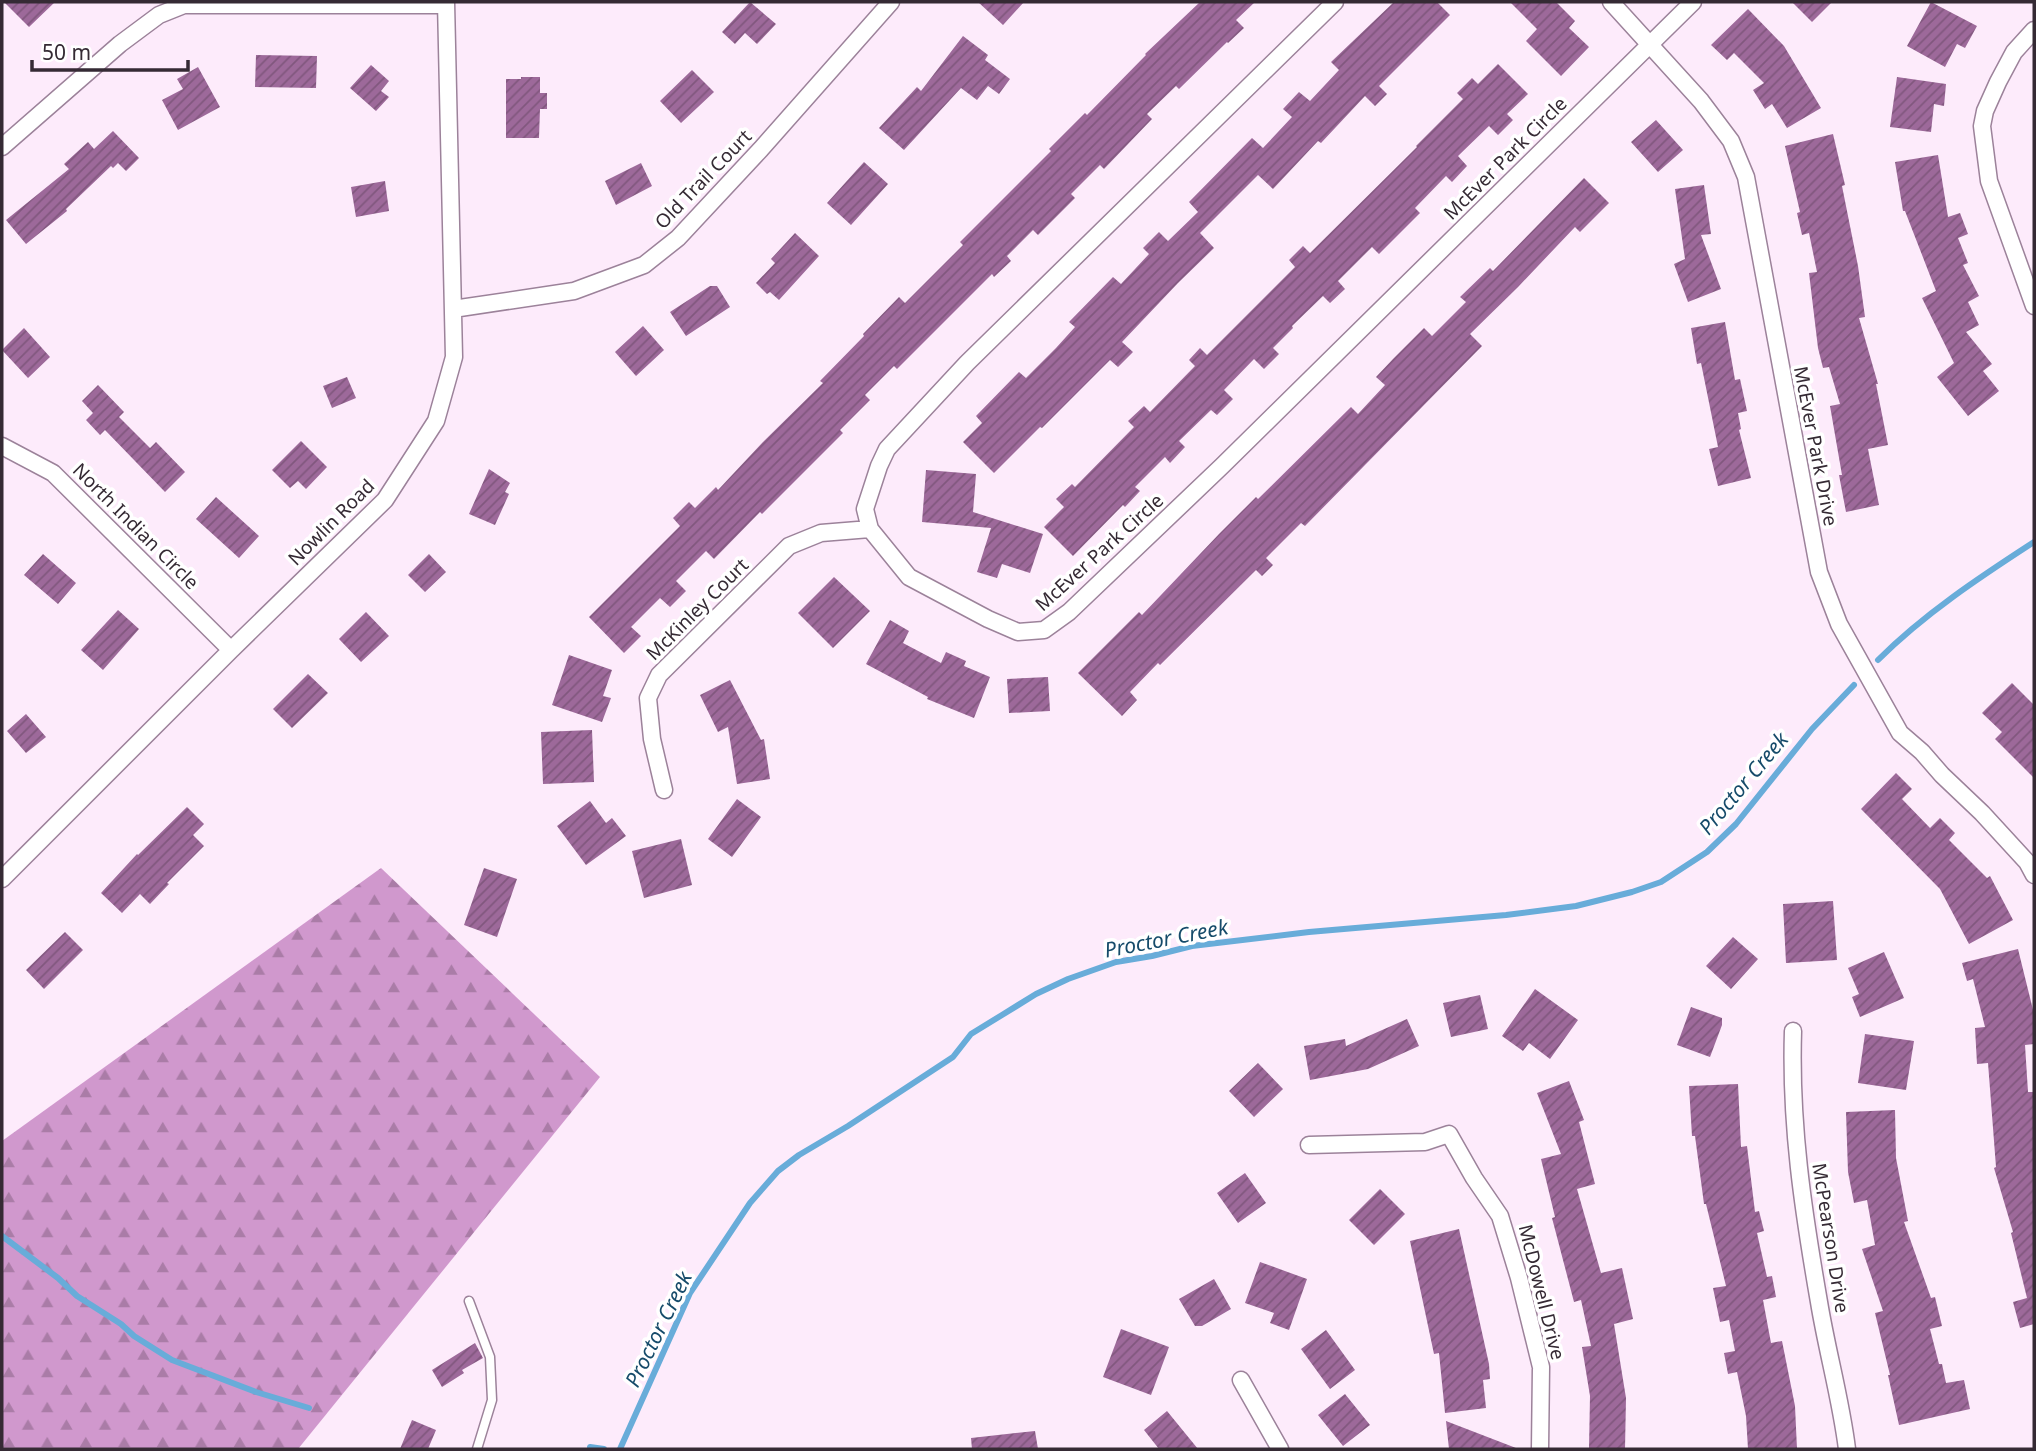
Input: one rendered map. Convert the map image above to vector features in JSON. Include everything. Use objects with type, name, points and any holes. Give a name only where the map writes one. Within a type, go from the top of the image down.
[{"type":"street","name":"Old Trail Court","points":[[453,309],[574,291],[644,265],[678,239],[891,2]]},
{"type":"street","points":[[870,529],[865,509],[887,449],[967,363],[1335,2]]},
{"type":"street","name":"McEver Park Drive","points":[[1611,2],[1701,101],[1731,141],[1746,177],[1819,572],[1839,624],[1900,733],[1982,813],[2027,862],[2034,875]]},
{"type":"street","name":"McEver Park Circle","points":[[870,529],[909,577],[1018,632],[1044,630],[1069,612],[1223,466],[1693,2]]},
{"type":"street","name":"Nowlin Road","points":[[2,879],[385,500],[436,421],[454,357],[446,3]]},
{"type":"street","points":[[2,147],[120,44],[159,15],[184,5],[446,3]]},
{"type":"street","points":[[2034,30],[2014,52],[1985,111],[1982,126],[1989,181],[2034,306]]},
{"type":"street","name":"North Indian Circle","points":[[2,446],[53,473],[231,650]]},
{"type":"street","name":"McKinley Court","points":[[664,790],[652,739],[648,698],[659,675],[789,546],[821,533],[870,529]]},
{"type":"street","name":"McPearson Drive","points":[[1793,1031],[1792,1082],[1798,1175],[1847,1449]]},
{"type":"street","name":"McDowell Drive","points":[[1309,1146],[1425,1142],[1449,1134],[1500,1216],[1519,1278],[1541,1367],[1540,1449]]},
{"type":"street","points":[[1241,1380],[1280,1449]]},
{"type":"lane","points":[[469,1301],[491,1357],[492,1400],[477,1449]]},
{"type":"green space","points":[[381,868],[600,1077],[298,1449],[2,1449],[2,1141]]},
{"type":"building","points":[[4,2],[55,2],[29,27]]},
{"type":"building","points":[[750,2],[776,24],[757,44],[745,33],[735,44],[722,32]]},
{"type":"building","points":[[978,2],[1024,2],[1003,25]]},
{"type":"building","points":[[1200,2],[1255,2],[1236,20],[1244,28],[1179,89],[1176,86],[1147,114],[1152,119],[1104,169],[1100,165],[1071,194],[1075,198],[1038,235],[1033,230],[1007,256],[1011,261],[994,277],[992,274],[897,369],[894,366],[865,395],[870,400],[840,430],[843,433],[762,514],[760,512],[714,559],[706,551],[676,581],[686,591],[670,607],[660,598],[631,627],[641,636],[624,653],[589,617],[680,526],[673,518],[689,502],[695,508],[716,487],[718,490],[823,383],[820,381],[899,297],[905,303],[963,245],[960,242],[1051,151],[1049,149],[1085,113],[1087,115],[1145,54]]},
{"type":"building","points":[[1394,2],[1437,2],[1450,15],[1379,86],[1387,94],[1375,106],[1365,96],[1273,189],[1258,175],[1200,233],[1214,248],[1122,342],[1133,352],[1118,367],[1110,360],[994,473],[963,442],[982,423],[976,416],[1019,372],[1026,378],[1056,348],[1075,327],[1069,322],[1113,277],[1121,284],[1149,254],[1143,248],[1159,232],[1168,241],[1198,212],[1189,202],[1252,138],[1263,148],[1292,117],[1283,109],[1299,92],[1310,101],[1339,70],[1331,62]]},
{"type":"building","points":[[1510,2],[1556,2],[1575,21],[1569,28],[1589,47],[1561,76],[1526,41],[1537,29]]},
{"type":"building","points":[[1792,2],[1832,2],[1812,22]]},
{"type":"building","points":[[1931,2],[1977,26],[1965,48],[1957,44],[1945,67],[1907,46]]},
{"type":"building","points":[[1748,9],[1784,46],[1821,108],[1787,128],[1772,104],[1765,109],[1753,90],[1764,83],[1734,53],[1727,60],[1711,45]]},
{"type":"building","points":[[963,36],[988,55],[985,60],[1010,79],[999,94],[988,86],[977,100],[961,88],[904,150],[879,128],[917,87],[921,91]]},
{"type":"building","points":[[256,55],[317,56],[316,88],[255,87]]},
{"type":"building","points":[[1498,64],[1528,94],[1507,114],[1513,120],[1498,135],[1489,126],[1458,156],[1467,166],[1452,182],[1446,176],[1415,208],[1420,213],[1379,254],[1372,247],[1338,281],[1345,289],[1330,303],[1323,296],[1292,326],[1273,348],[1279,354],[1264,369],[1254,359],[1224,390],[1233,399],[1217,415],[1211,410],[1179,441],[1185,447],[1170,463],[1165,457],[1135,487],[1140,491],[1073,556],[1044,527],[1064,507],[1056,499],[1072,484],[1075,487],[1134,427],[1128,421],[1144,406],[1150,412],[1195,366],[1189,360],[1200,348],[1207,355],[1295,267],[1289,260],[1303,246],[1310,253],[1417,147],[1463,99],[1457,93],[1472,78],[1478,84]]},
{"type":"building","points":[[371,65],[389,81],[381,91],[389,97],[376,111],[350,88]]},
{"type":"building","points":[[198,67],[220,107],[178,130],[162,100],[183,89],[177,79]]},
{"type":"building","points":[[692,70],[714,92],[681,123],[660,101]]},
{"type":"building","points":[[540,77],[540,93],[547,93],[547,109],[540,109],[539,138],[506,138],[506,79]]},
{"type":"building","points":[[1897,77],[1946,84],[1944,106],[1934,104],[1931,132],[1890,127]]},
{"type":"building","points":[[1656,120],[1683,150],[1658,172],[1631,142]]},
{"type":"building","points":[[113,131],[139,158],[126,171],[118,163],[113,168],[111,166],[66,209],[67,211],[26,244],[6,220],[69,169],[64,164],[88,142],[94,149]]},
{"type":"building","points":[[1833,134],[1845,185],[1842,186],[1858,266],[1865,317],[1859,318],[1878,384],[1888,445],[1868,449],[1879,505],[1846,512],[1830,406],[1840,404],[1829,367],[1823,368],[1818,348],[1809,273],[1817,272],[1809,233],[1802,235],[1797,213],[1800,212],[1785,146]]},
{"type":"building","points":[[1938,155],[1948,217],[1960,213],[1968,234],[1958,238],[1968,263],[1963,265],[1979,296],[1968,302],[1979,325],[1966,332],[1992,364],[1983,371],[1999,391],[1968,416],[1937,377],[1954,363],[1922,298],[1936,291],[1903,211],[1895,162]]},
{"type":"building","points":[[864,162],[888,184],[851,225],[827,203]]},
{"type":"building","points":[[641,163],[652,186],[616,205],[605,181]]},
{"type":"building","points":[[1584,178],[1609,203],[1580,232],[1575,227],[1470,334],[1482,346],[1305,526],[1301,523],[1266,558],[1273,565],[1262,576],[1256,570],[1130,692],[1137,700],[1122,716],[1078,673],[1139,612],[1142,615],[1256,497],[1258,499],[1351,407],[1358,414],[1385,385],[1376,377],[1393,359],[1424,328],[1432,336],[1466,302],[1460,297],[1490,268],[1493,271]]},
{"type":"building","points":[[385,181],[389,211],[356,217],[351,187]]},
{"type":"building","points":[[1704,185],[1711,234],[1701,235],[1721,289],[1688,302],[1674,264],[1685,259],[1675,189]]},
{"type":"building","points":[[795,233],[819,256],[779,300],[770,292],[767,294],[756,283],[775,263],[771,259]]},
{"type":"building","points":[[710,286],[717,286],[730,307],[686,336],[670,312]]},
{"type":"building","points":[[1725,322],[1735,380],[1740,379],[1747,411],[1738,413],[1739,430],[1751,478],[1718,486],[1709,449],[1718,447],[1701,363],[1697,364],[1691,328]]},
{"type":"building","points":[[643,326],[664,350],[636,376],[615,352]]},
{"type":"building","points":[[24,328],[50,357],[28,378],[2,350]]},
{"type":"building","points":[[347,377],[356,398],[332,408],[323,386]]},
{"type":"building","points":[[98,385],[124,412],[119,417],[150,448],[156,442],[185,472],[165,492],[105,430],[100,435],[86,420],[93,413],[82,401]]},
{"type":"building","points":[[301,441],[327,467],[306,489],[298,481],[290,488],[272,470]]},
{"type":"building","points":[[489,469],[510,483],[505,492],[509,494],[495,525],[469,514]]},
{"type":"building","points":[[926,470],[976,474],[973,512],[1043,534],[1030,573],[1002,564],[997,578],[977,572],[991,528],[922,522]]},
{"type":"building","points":[[216,497],[259,536],[239,558],[196,519]]},
{"type":"building","points":[[43,554],[76,583],[58,604],[24,575]]},
{"type":"building","points":[[429,554],[446,572],[425,592],[408,575]]},
{"type":"building","points":[[834,577],[870,611],[833,648],[798,613]]},
{"type":"building","points":[[118,610],[139,629],[103,670],[81,650]]},
{"type":"building","points":[[366,612],[389,636],[361,662],[339,639]]},
{"type":"building","points":[[890,620],[909,631],[903,643],[941,663],[946,652],[966,661],[964,666],[990,677],[974,718],[927,699],[928,697],[866,664]]},
{"type":"building","points":[[569,655],[612,670],[603,696],[611,698],[602,722],[552,705]]},
{"type":"building","points":[[308,674],[328,693],[292,728],[273,709]]},
{"type":"building","points":[[1048,677],[1050,711],[1009,713],[1007,679]]},
{"type":"building","points":[[730,680],[761,740],[764,739],[770,779],[737,784],[728,727],[718,732],[700,695]]},
{"type":"building","points":[[2012,683],[2034,705],[2034,778],[1995,739],[2002,732],[1982,713]]},
{"type":"building","points":[[26,714],[46,737],[26,753],[7,731]]},
{"type":"building","points":[[592,730],[594,782],[543,784],[541,732]]},
{"type":"building","points":[[1896,773],[1912,789],[1902,799],[1930,828],[1940,818],[1955,833],[1949,840],[1987,878],[1990,876],[2013,920],[1969,944],[1940,889],[1861,809]]},
{"type":"building","points":[[737,799],[761,817],[732,857],[708,839]]},
{"type":"building","points":[[590,801],[606,823],[612,818],[626,836],[586,865],[557,826]]},
{"type":"building","points":[[187,807],[204,824],[193,835],[204,846],[150,904],[140,894],[122,913],[101,893],[137,854]]},
{"type":"building","points":[[681,839],[692,885],[644,898],[632,851]]},
{"type":"building","points":[[484,868],[517,879],[497,937],[464,925]]},
{"type":"building","points":[[1833,901],[1837,960],[1786,963],[1783,904]]},
{"type":"building","points":[[65,932],[83,950],[44,989],[26,970]]},
{"type":"building","points":[[1733,937],[1758,959],[1731,989],[1706,966]]},
{"type":"building","points":[[2018,949],[2034,1014],[2034,1044],[2025,1045],[2028,1092],[2034,1092],[2034,1324],[2020,1328],[2013,1302],[2027,1298],[2011,1233],[2013,1232],[1994,1168],[1988,1063],[1977,1064],[1975,1028],[1985,1027],[1973,979],[1967,981],[1962,963]]},
{"type":"building","points":[[1884,952],[1904,998],[1860,1017],[1852,997],[1859,994],[1848,968]]},
{"type":"building","points":[[1535,989],[1578,1020],[1550,1059],[1529,1043],[1523,1051],[1502,1036]]},
{"type":"building","points":[[1480,995],[1488,1029],[1451,1037],[1443,1003]]},
{"type":"building","points":[[1691,1007],[1722,1018],[1710,1057],[1677,1045]]},
{"type":"building","points":[[1407,1019],[1419,1046],[1368,1069],[1310,1080],[1304,1046],[1345,1039],[1346,1046]]},
{"type":"building","points":[[1865,1034],[1914,1041],[1906,1090],[1858,1083]]},
{"type":"building","points":[[1258,1063],[1283,1089],[1254,1117],[1229,1091]]},
{"type":"building","points":[[1569,1081],[1584,1120],[1579,1122],[1595,1184],[1577,1189],[1601,1273],[1622,1268],[1633,1319],[1614,1324],[1626,1398],[1625,1449],[1589,1449],[1590,1396],[1582,1347],[1591,1346],[1581,1300],[1574,1302],[1552,1218],[1555,1217],[1541,1159],[1561,1154],[1537,1093]]},
{"type":"building","points":[[1738,1084],[1741,1147],[1747,1146],[1755,1212],[1759,1211],[1764,1231],[1757,1233],[1767,1277],[1772,1276],[1776,1297],[1763,1300],[1771,1343],[1782,1341],[1795,1406],[1797,1449],[1748,1449],[1746,1416],[1737,1372],[1728,1374],[1724,1353],[1735,1351],[1729,1320],[1720,1322],[1713,1288],[1726,1286],[1704,1204],[1695,1136],[1692,1136],[1689,1086]]},
{"type":"building","points":[[1895,1110],[1896,1158],[1908,1221],[1904,1222],[1931,1298],[1935,1297],[1942,1326],[1930,1329],[1946,1383],[1964,1380],[1970,1409],[1899,1425],[1875,1313],[1883,1311],[1862,1249],[1875,1245],[1867,1200],[1854,1203],[1848,1172],[1846,1112]]},
{"type":"building","points":[[1245,1173],[1266,1203],[1238,1223],[1217,1193]]},
{"type":"building","points":[[1380,1189],[1405,1214],[1374,1245],[1349,1220]]},
{"type":"building","points":[[1459,1229],[1490,1379],[1483,1380],[1486,1408],[1445,1413],[1439,1353],[1434,1354],[1410,1241]]},
{"type":"building","points":[[1260,1262],[1307,1279],[1289,1330],[1270,1323],[1274,1313],[1245,1303]]},
{"type":"building","points":[[1214,1279],[1231,1309],[1202,1326],[1195,1326],[1179,1299]]},
{"type":"building","points":[[1121,1329],[1169,1347],[1151,1395],[1103,1377]]},
{"type":"building","points":[[1326,1330],[1355,1370],[1330,1389],[1301,1349]]},
{"type":"building","points":[[475,1343],[483,1358],[462,1370],[464,1373],[442,1387],[432,1370]]},
{"type":"building","points":[[1345,1394],[1370,1425],[1343,1446],[1318,1415]]},
{"type":"building","points":[[1167,1411],[1198,1449],[1159,1449],[1144,1430]]},
{"type":"building","points":[[412,1420],[436,1430],[428,1449],[400,1449]]},
{"type":"building","points":[[1446,1421],[1516,1448],[1516,1449],[1449,1449]]},
{"type":"building","points":[[1035,1431],[1038,1449],[972,1449],[971,1438]]},
{"type":"waterway","name":"Proctor Creek","points":[[1878,660],[1933,612],[2034,542]]},
{"type":"waterway","name":"Proctor Creek","points":[[620,1449],[690,1293],[750,1203],[778,1171],[953,1057],[971,1034],[1036,994],[1116,962],[1192,946],[1576,906],[1661,882],[1707,852],[1736,824],[1812,729],[1854,685]]},
{"type":"waterway","points":[[2,1236],[58,1278],[77,1296],[172,1360],[256,1392],[309,1408]]},
{"type":"waterway","points":[[590,1447],[604,1449]]}]
